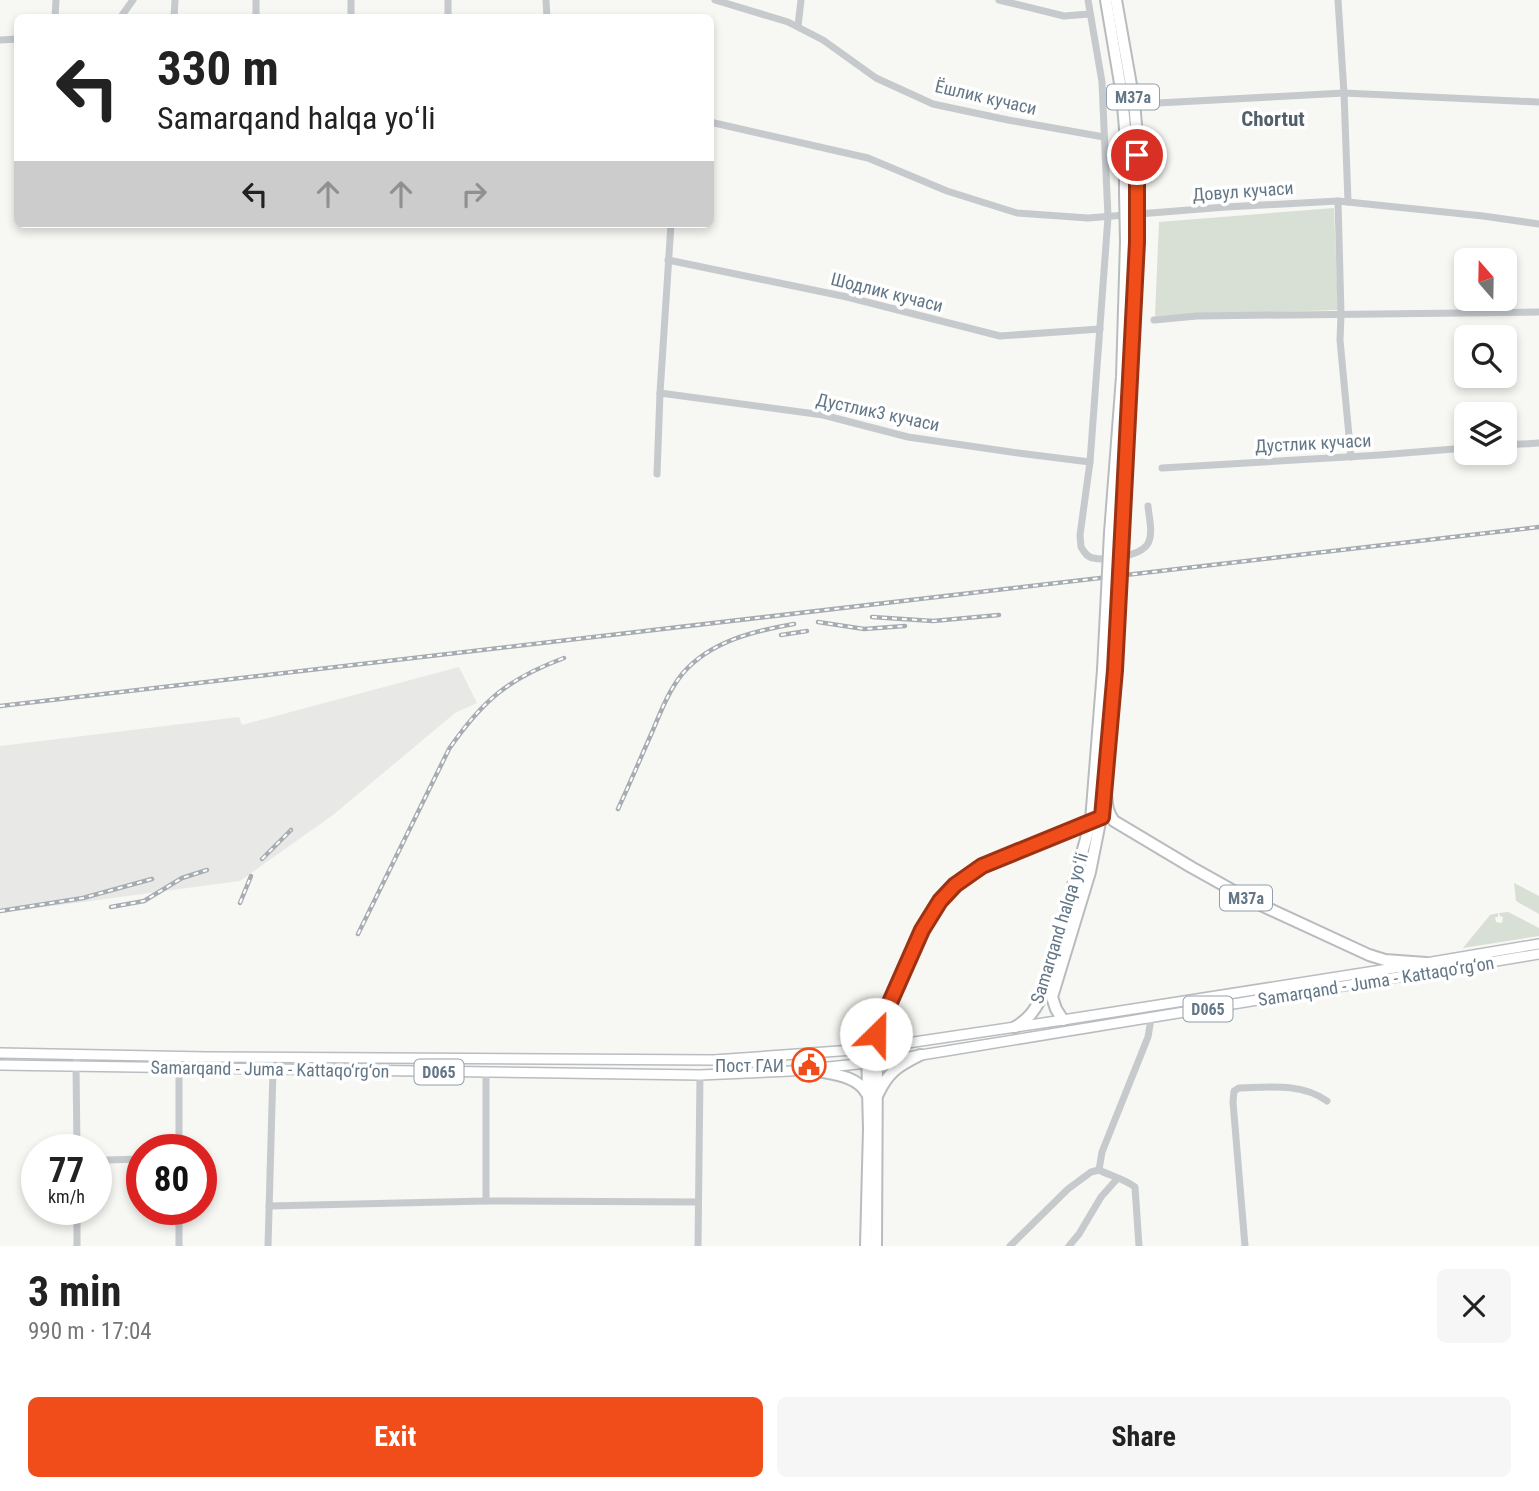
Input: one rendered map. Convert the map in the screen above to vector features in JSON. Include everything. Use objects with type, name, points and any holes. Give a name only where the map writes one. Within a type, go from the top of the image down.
[{"type":"highway","name":"Samarqand halqa yoʻli","points":[[1063,1020],[1052,997],[1096,847],[1093,803],[1122,535],[1132,242],[1131,193],[1122,95],[1106,0]]},
{"type":"highway","name":"Samarqand halqa yoʻli","points":[[1116,0],[1134,102],[1137,136],[1131,193]]},
{"type":"highway","name":"Samarqand halqa yoʻli","points":[[1015,1027],[1027,1020],[1042,996],[1096,819],[1104,782],[1109,670],[1110,533],[1132,242]]},
{"type":"highway","name":"M37a","points":[[1104,782],[1107,793],[1106,807],[1114,821],[1211,879],[1369,955],[1385,960],[1426,963]]},
{"type":"highway","points":[[1066,830],[1085,819],[1093,803]]},
{"type":"highway","name":"Samarqand halqa yoʻli","points":[[872,1049],[876,1034],[922,930],[940,901],[955,885],[982,866],[1096,819]]},
{"type":"highway","points":[[872,1049],[876,1246]]},
{"type":"highway","points":[[866,1246],[873,1097],[888,1075],[920,1055]]},
{"type":"highway","points":[[808,1069],[852,1080],[873,1097]]},
{"type":"main road","name":"Samarqand - Juma - Kattaqo‘rg‘on","points":[[0,1053],[206,1057],[714,1059],[872,1049],[1539,944]]},
{"type":"main road","name":"Samarqand - Juma - Kattaqo‘rg‘on","points":[[0,1065],[700,1075],[808,1069],[872,1063],[1539,954]]},
{"type":"street","name":"Ёшлик кучаси","points":[[715,0],[798,26],[823,40],[876,78],[933,104],[1104,137]]},
{"type":"street","points":[[798,26],[801,0]]},
{"type":"street","points":[[999,0],[1064,16],[1090,14]]},
{"type":"street","points":[[1088,0],[1102,82],[1108,217],[1090,463],[1080,547],[1089,557],[1095,559],[1130,556],[1142,550],[1150,535],[1148,506]]},
{"type":"street","points":[[1338,0],[1349,202]]},
{"type":"street","points":[[1158,103],[1344,93],[1539,102]]},
{"type":"street","name":"Довул кучаси","points":[[714,123],[868,158],[947,191],[1017,213],[1088,218],[1338,201],[1539,224]]},
{"type":"street","points":[[1338,201],[1340,340],[1350,457]]},
{"type":"street","points":[[657,474],[671,228]]},
{"type":"street","name":"Шодлик кучаси","points":[[668,261],[847,297],[1000,336],[1100,329]]},
{"type":"street","points":[[1154,320],[1197,316],[1539,312]]},
{"type":"street","name":"Дустлик3 кучаси","points":[[660,393],[822,415],[908,437],[1090,463]]},
{"type":"street","points":[[1517,444],[1539,443]]},
{"type":"street","name":"Дустлик кучаси","points":[[1162,468],[1454,449]]},
{"type":"street","points":[[1099,1170],[1102,1152],[1149,1037],[1151,1018]]},
{"type":"street","points":[[76,1134],[78,1054]]},
{"type":"street","points":[[179,1068],[179,1134]]},
{"type":"street","points":[[268,1246],[273,1070]]},
{"type":"street","points":[[486,1072],[486,1201]]},
{"type":"street","points":[[698,1246],[700,1075]]},
{"type":"street","points":[[1245,1246],[1234,1091],[1240,1088],[1290,1087],[1316,1093],[1327,1101]]},
{"type":"street","points":[[1010,1246],[1068,1189],[1091,1172],[1099,1170],[1135,1187],[1139,1246]]},
{"type":"street","points":[[1069,1246],[1101,1197],[1117,1179]]},
{"type":"street","points":[[269,1206],[486,1201],[698,1202]]},
{"type":"street","points":[[77,1225],[77,1246]]},
{"type":"street","points":[[179,1225],[179,1246]]},
{"type":"shaded area","points":[[1334,208],[1338,310],[1155,316],[1159,222]]},
{"type":"shaded area","points":[[459,667],[477,703],[455,713],[333,815],[240,881],[0,913],[0,746],[239,717],[242,725]]},
{"type":"shaded area","points":[[1514,883],[1539,896],[1539,914],[1516,901]]},
{"type":"shaded area","points":[[1508,912],[1539,928],[1539,936],[1463,948],[1490,915],[1498,913],[1496,922],[1502,923],[1503,917],[1499,913]]},
{"type":"railway","points":[[0,706],[1539,527]]},
{"type":"railway","points":[[872,617],[933,621],[999,615]]},
{"type":"railway","points":[[818,622],[864,629],[905,626]]},
{"type":"railway","points":[[618,809],[666,701],[683,673],[694,662],[720,645],[749,634],[794,624]]},
{"type":"railway","points":[[781,635],[807,631]]},
{"type":"railway","points":[[358,934],[449,749],[461,732],[498,693],[527,674],[564,658]]},
{"type":"railway","points":[[262,859],[291,830]]},
{"type":"railway","points":[[111,907],[144,901],[182,878],[207,870]]},
{"type":"railway","points":[[240,903],[251,876]]},
{"type":"railway","points":[[0,911],[83,898],[152,879]]},
{"type":"place","name":"Пост ГАИ","points":[[809,1065]]},
{"type":"district","name":"Chortut","points":[[1273,119]]},
{"type":"route","points":[[876,1034],[922,930],[940,901],[955,885],[982,866],[1102,817],[1115,670],[1137,242],[1137,155]]}]
